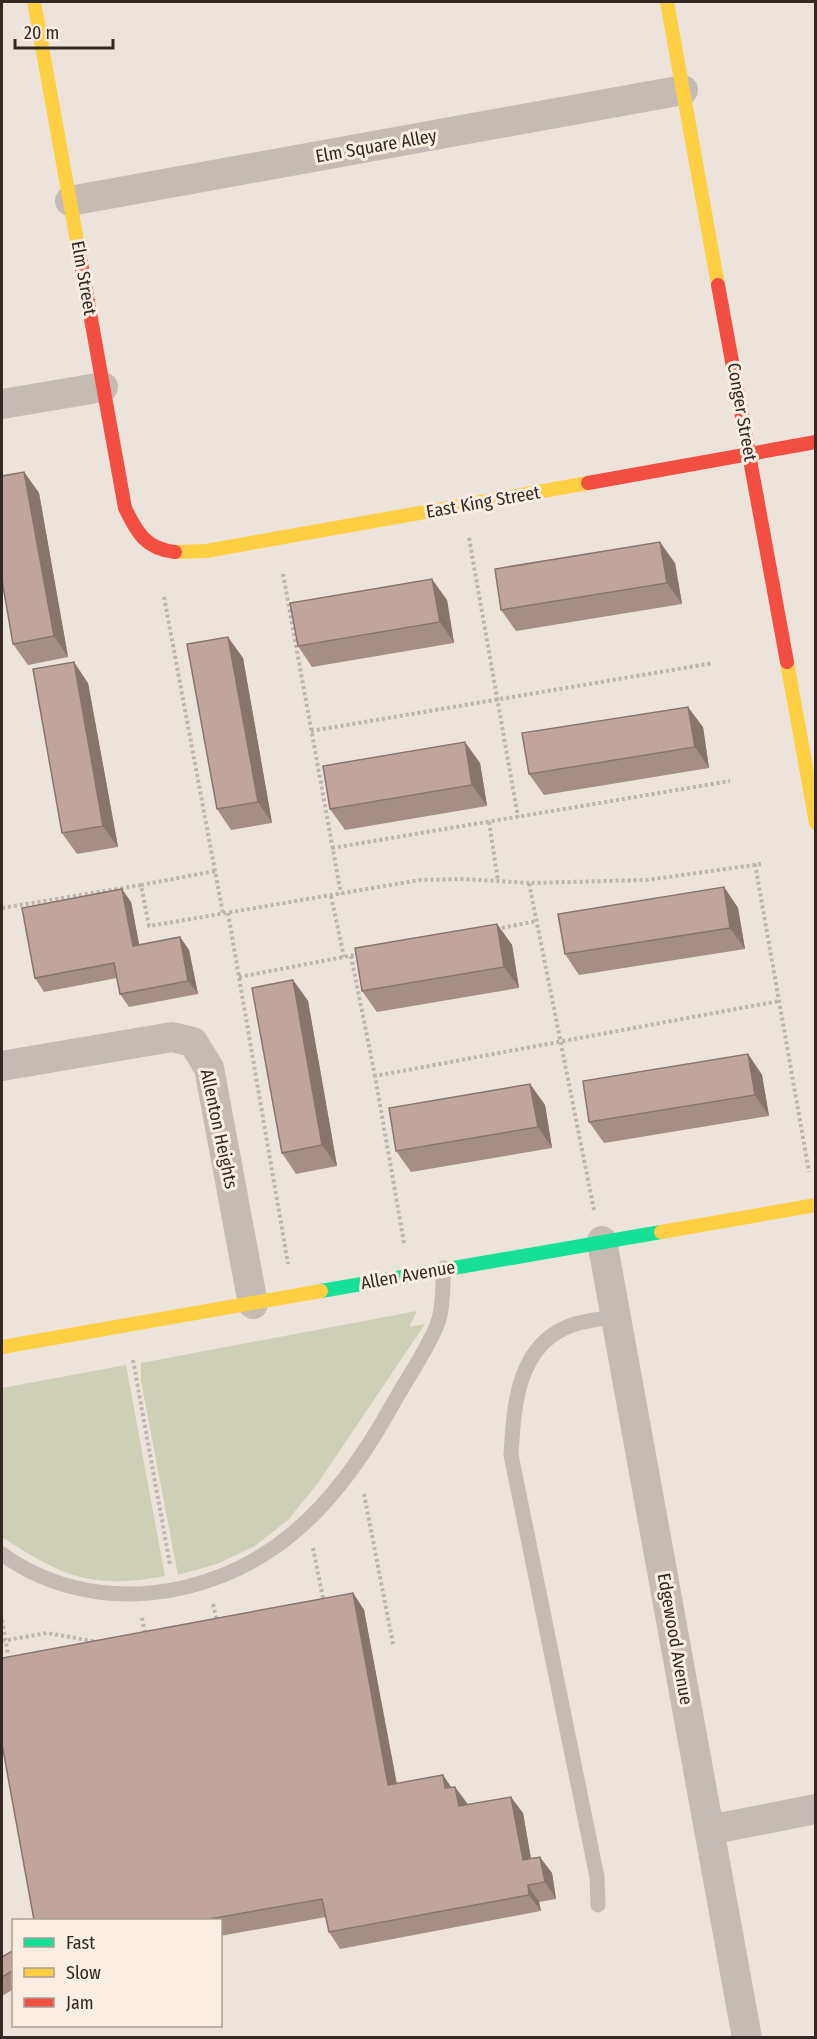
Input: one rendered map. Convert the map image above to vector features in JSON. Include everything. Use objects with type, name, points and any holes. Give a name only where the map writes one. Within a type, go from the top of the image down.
[{"type":"street","name":"Elm Street","points":[[34,2],[125,508],[136,535],[150,547]]},
{"type":"street","name":"Conger Street","points":[[667,2],[816,824]]},
{"type":"street","name":"Elm Square Alley","points":[[70,201],[683,90]]},
{"type":"street","points":[[2,404],[103,387]]},
{"type":"street","name":"East King Street","points":[[150,547],[171,552],[206,551],[816,442]]},
{"type":"street","name":"Allenton Heights","points":[[2,1066],[172,1037],[193,1042],[209,1068],[253,1304]]},
{"type":"street","name":"Allen Avenue","points":[[2,1347],[253,1304],[444,1268],[816,1205]]},
{"type":"street","name":"Edgewood Avenue","points":[[602,1241],[747,2037]]},
{"type":"street","points":[[709,1830],[816,1809]]},
{"type":"lane","points":[[2,1554],[23,1569],[61,1585],[101,1594],[140,1596],[200,1583],[244,1566],[302,1525],[326,1501],[381,1425],[438,1322],[444,1268]]},
{"type":"lane","points":[[598,1905],[597,1877],[511,1455],[514,1411],[526,1362],[546,1341],[573,1325],[616,1316]]},
{"type":"path","points":[[469,538],[518,817]]},
{"type":"path","points":[[283,574],[340,894]]},
{"type":"path","points":[[164,597],[215,871],[239,977],[288,1266]]},
{"type":"path","points":[[311,730],[713,663]]},
{"type":"path","points":[[332,849],[730,781]]},
{"type":"path","points":[[489,822],[498,881]]},
{"type":"path","points":[[755,864],[809,1172]]},
{"type":"path","points":[[141,885],[149,927],[420,880],[498,881],[529,884],[647,880],[761,864]]},
{"type":"path","points":[[2,908],[215,871]]},
{"type":"path","points":[[529,884],[594,1210]]},
{"type":"path","points":[[330,896],[344,957]]},
{"type":"path","points":[[491,930],[537,921]]},
{"type":"path","points":[[239,977],[363,954]]},
{"type":"path","points":[[351,956],[405,1245]]},
{"type":"path","points":[[375,1076],[779,1001]]},
{"type":"path","points":[[133,1360],[174,1589]]},
{"type":"path","points":[[363,1487],[393,1644]]},
{"type":"path","points":[[302,1525],[312,1541],[325,1604],[314,1606]]},
{"type":"path","points":[[2,1620],[3,1640],[8,1654]]},
{"type":"path","points":[[207,1626],[228,1622]]},
{"type":"path","points":[[3,1640],[46,1633],[95,1640],[104,1646],[94,1650]]},
{"type":"path","points":[[136,1640],[146,1638]]},
{"type":"green space","points":[[417,1311],[409,1327],[425,1324],[318,1483],[288,1520],[255,1546],[217,1564],[178,1575],[141,1381],[141,1363]]},
{"type":"green space","points":[[126,1365],[165,1576],[139,1580],[97,1580],[78,1576],[42,1562],[2,1537],[2,1388]]},
{"type":"building","points":[[24,472],[54,636],[13,644],[2,580],[2,476]]},
{"type":"building","points":[[660,542],[667,583],[501,610],[495,569]]},
{"type":"building","points":[[432,579],[440,622],[298,646],[290,603]]},
{"type":"building","points":[[228,637],[258,802],[217,809],[187,644]]},
{"type":"building","points":[[74,662],[103,826],[62,833],[33,669]]},
{"type":"building","points":[[688,707],[695,747],[529,774],[522,733]]},
{"type":"building","points":[[465,742],[472,785],[330,809],[323,766]]},
{"type":"building","points":[[724,887],[730,928],[565,954],[558,914]]},
{"type":"building","points":[[122,889],[133,946],[180,937],[188,981],[120,994],[114,963],[35,978],[22,908]]},
{"type":"building","points":[[497,924],[504,967],[362,991],[355,948]]},
{"type":"building","points":[[293,980],[322,1145],[282,1153],[252,988]]},
{"type":"building","points":[[748,1054],[755,1095],[589,1122],[583,1081]]},
{"type":"building","points":[[530,1084],[538,1127],[396,1151],[389,1108]]},
{"type":"building","points":[[353,1593],[388,1785],[443,1775],[445,1788],[455,1787],[459,1806],[511,1797],[523,1860],[540,1857],[545,1882],[528,1885],[529,1895],[329,1932],[322,1899],[210,1919],[34,1919],[2,1744],[2,1658]]},
{"type":"building","points":[[12,1951],[12,1971],[2,1977],[2,1957]]},
{"type":"traffic: fast","points":[[321,1291],[661,1232]]},
{"type":"traffic: slow","points":[[34,2],[79,252]]},
{"type":"traffic: slow","points":[[667,2],[718,285]]},
{"type":"traffic: slow","points":[[175,552],[206,551],[588,483]]},
{"type":"traffic: slow","points":[[787,662],[816,823]]},
{"type":"traffic: slow","points":[[661,1232],[816,1205]]},
{"type":"traffic: slow","points":[[2,1347],[321,1291]]},
{"type":"traffic: jam","points":[[79,252],[125,508],[138,532],[144,538],[157,547],[175,552]]},
{"type":"traffic: jam","points":[[718,285],[787,662]]},
{"type":"traffic: jam","points":[[588,483],[816,442]]}]
